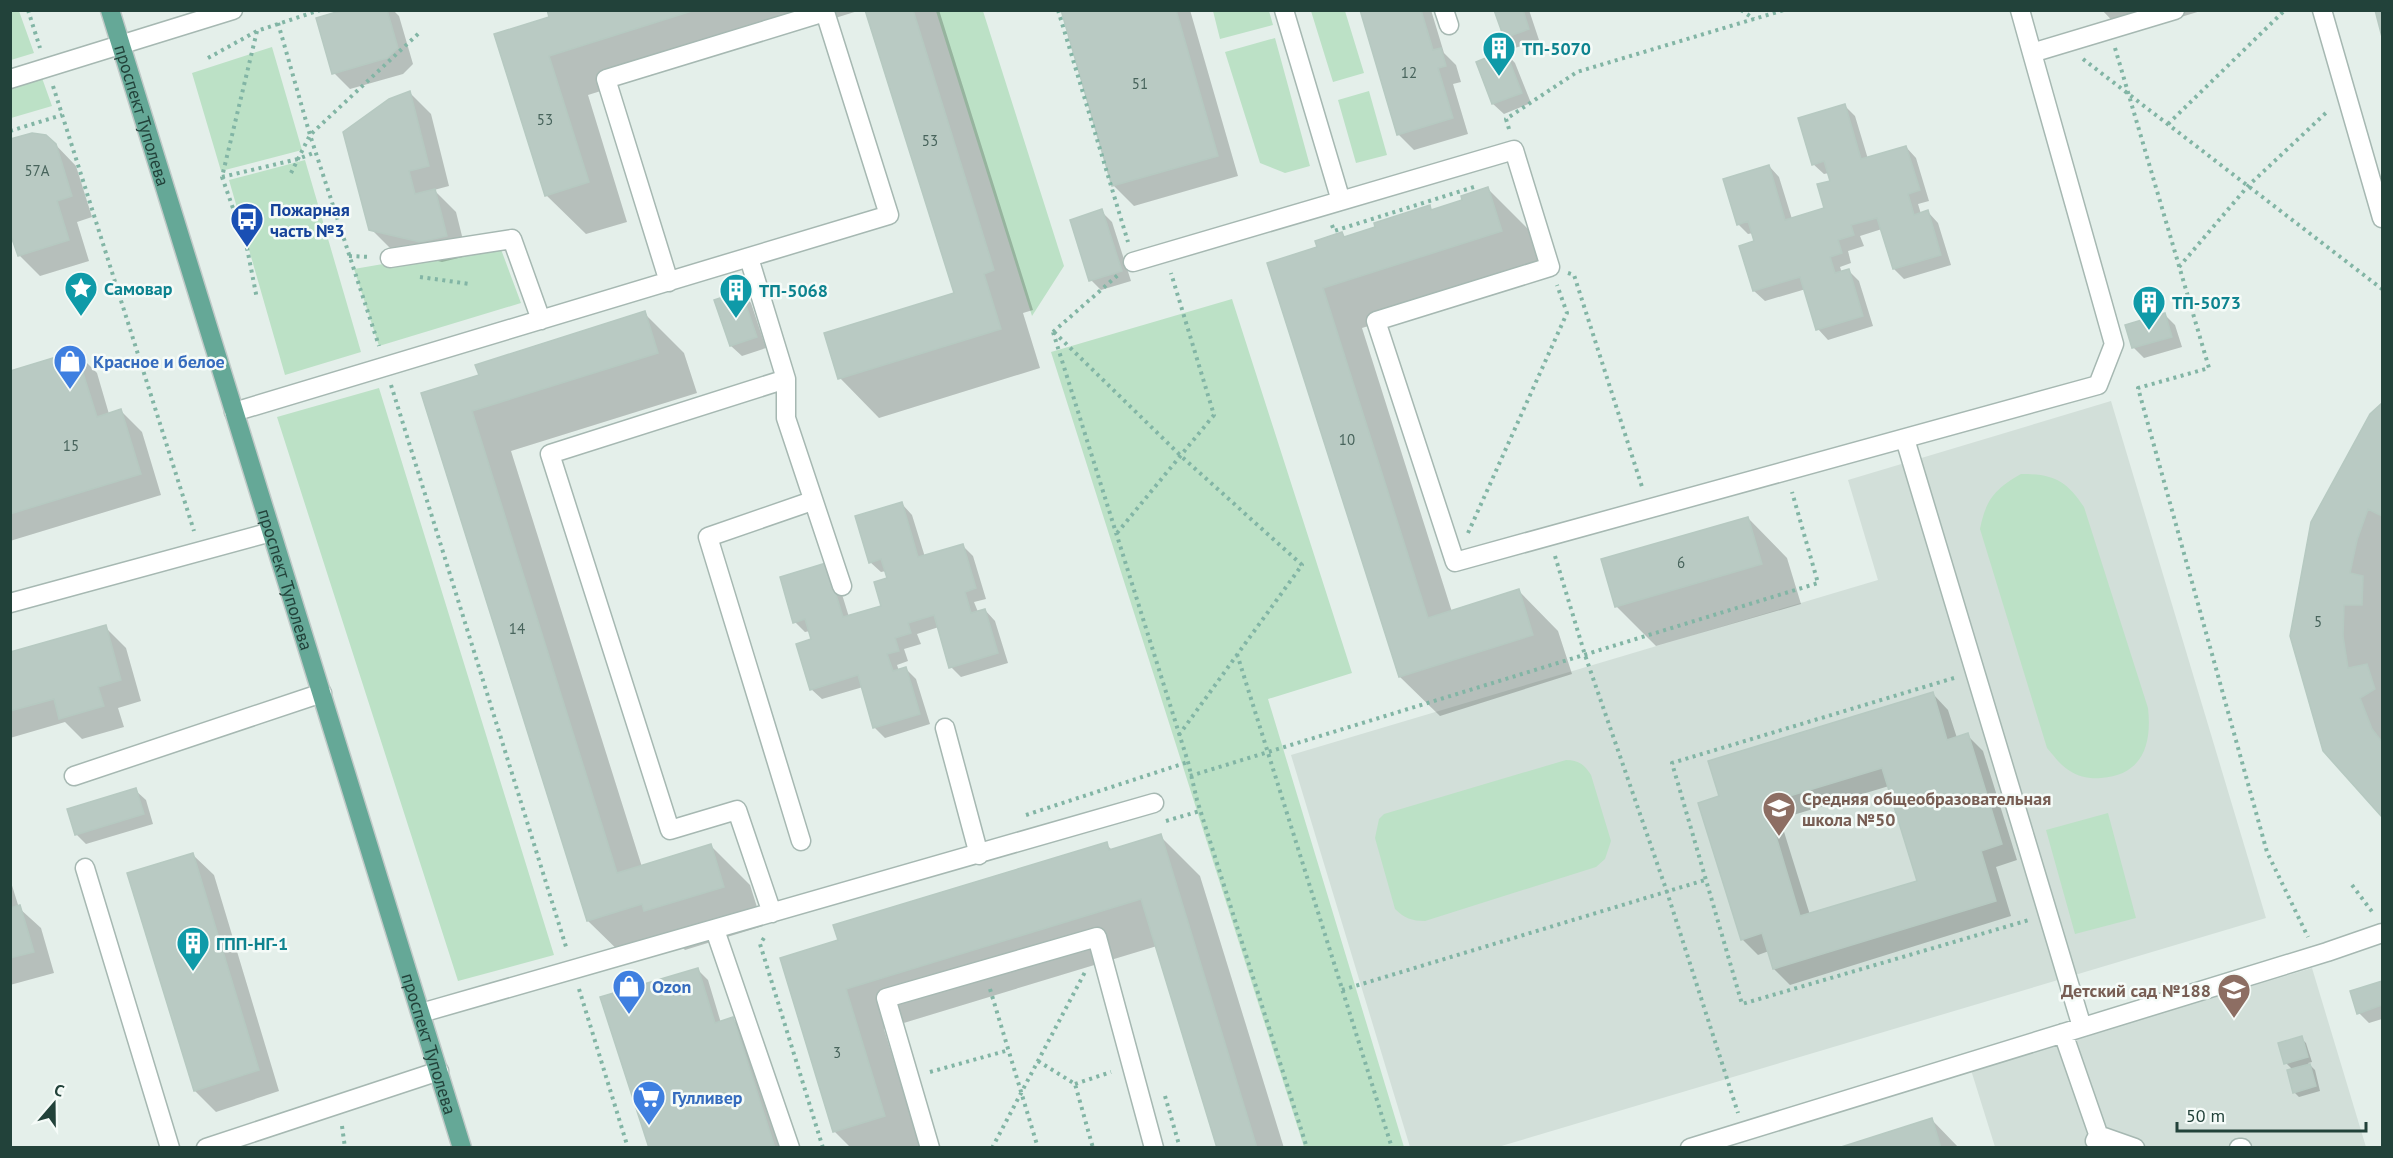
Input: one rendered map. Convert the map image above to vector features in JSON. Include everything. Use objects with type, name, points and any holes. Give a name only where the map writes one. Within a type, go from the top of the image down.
[{"type":"main road","name":"проспект Туполева","points":[[110,10],[462,1148]]},
{"type":"lane","points":[[10,79],[233,10]]},
{"type":"lane","points":[[1284,10],[1341,201]]},
{"type":"lane","points":[[1134,262],[1514,150],[1550,267],[1376,321],[1455,562],[2098,385],[2114,344],[2020,10]]},
{"type":"lane","points":[[2032,53],[2175,10]]},
{"type":"lane","points":[[2322,10],[2382,218]]},
{"type":"lane","points":[[234,412],[386,367],[749,258],[889,215],[825,12],[606,80],[669,282]]},
{"type":"lane","points":[[390,258],[512,239],[541,320]]},
{"type":"lane","points":[[749,258],[786,379],[786,418],[842,585]]},
{"type":"lane","points":[[772,913],[737,810],[670,830],[550,454],[786,379]]},
{"type":"lane","points":[[1905,439],[2082,1027]]},
{"type":"lane","points":[[801,841],[708,537],[812,501]]},
{"type":"lane","points":[[10,603],[272,531]]},
{"type":"lane","points":[[74,776],[322,693]]},
{"type":"lane","points":[[945,728],[979,855]]},
{"type":"lane","points":[[421,1013],[1154,803]]},
{"type":"lane","points":[[84,868],[170,1148]]},
{"type":"lane","points":[[1690,1148],[1734,1138],[2327,952],[2379,925]]},
{"type":"lane","points":[[715,930],[790,1148]]},
{"type":"lane","points":[[930,1148],[886,998],[1097,937],[1154,1148]]},
{"type":"lane","points":[[2063,1033],[2097,1143],[2135,1148]]},
{"type":"lane","points":[[206,1148],[439,1071]]},
{"type":"path","points":[[28,10],[201,551]]},
{"type":"path","points":[[208,58],[257,31],[320,10]]},
{"type":"path","points":[[1053,332],[1134,262],[1058,10]]},
{"type":"path","points":[[1741,10],[1755,19]]},
{"type":"path","points":[[1514,150],[1506,119],[1577,72],[1784,10]]},
{"type":"path","points":[[2168,124],[2285,10]]},
{"type":"path","points":[[278,23],[310,135],[386,367],[628,1148]]},
{"type":"path","points":[[257,31],[222,177],[246,248],[257,300]]},
{"type":"path","points":[[291,173],[310,135],[419,33]]},
{"type":"path","points":[[2113,42],[2209,368],[2138,388],[2267,852],[2308,937]]},
{"type":"path","points":[[2063,44],[2382,289]]},
{"type":"path","points":[[2179,267],[2248,186],[2332,107]]},
{"type":"path","points":[[10,131],[62,115]]},
{"type":"path","points":[[222,177],[298,159],[316,152]]},
{"type":"path","points":[[1116,534],[1214,415],[1165,252]]},
{"type":"path","points":[[1550,267],[1574,275],[1649,508]]},
{"type":"path","points":[[1455,562],[1567,313],[1550,267]]},
{"type":"path","points":[[1053,332],[1181,456],[1302,565],[1179,735]]},
{"type":"path","points":[[1053,332],[1188,762],[1200,812],[1307,1148]]},
{"type":"path","points":[[1190,776],[1818,583],[1786,471]]},
{"type":"path","points":[[1549,536],[1585,655],[1667,891],[1734,1138]]},
{"type":"path","points":[[1237,653],[1392,1148]]},
{"type":"path","points":[[1975,672],[1672,763],[1705,880],[1743,1004],[2048,914]]},
{"type":"path","points":[[1166,821],[1200,812]]},
{"type":"path","points":[[1342,990],[1705,880]]},
{"type":"path","points":[[2352,885],[2379,925]]},
{"type":"path","points":[[767,936],[760,944],[823,1148]]},
{"type":"path","points":[[992,1148],[1099,947]]},
{"type":"path","points":[[985,970],[1038,1148]]},
{"type":"path","points":[[909,1078],[1009,1050]]},
{"type":"path","points":[[1038,1061],[1075,1084],[1094,1148]]},
{"type":"path","points":[[1164,1092],[1180,1148]]},
{"type":"shaded area","name":"Средняя общеобразовательная школа №50","points":[[2111,401],[2266,918],[1498,1147],[1410,1147],[1291,755],[1878,580],[1848,480]]},
{"type":"shaded area","name":"Детский сад №188","points":[[2312,968],[2366,1147],[1995,1147],[1971,1070]]},
{"type":"green space","points":[[11,10],[19,11],[34,53],[11,60]]},
{"type":"green space","points":[[936,11],[983,11],[1064,266],[1032,316]]},
{"type":"green space","points":[[1213,11],[1269,11],[1273,25],[1220,39]]},
{"type":"green space","points":[[1311,11],[1345,11],[1364,73],[1333,82]]},
{"type":"green space","points":[[1275,38],[1310,166],[1285,173],[1260,163],[1225,52]]},
{"type":"green space","points":[[272,47],[302,150],[221,171],[192,73]]},
{"type":"green space","points":[[42,78],[52,106],[11,118],[11,88]]},
{"type":"green space","points":[[1369,91],[1387,155],[1356,163],[1338,100]]},
{"type":"green space","points":[[305,160],[361,352],[285,375],[229,180]]},
{"type":"green space","points":[[499,244],[521,303],[379,346],[354,269]]},
{"type":"green space","points":[[1232,299],[1352,673],[1268,699],[1404,1147],[1304,1147],[1051,352]]},
{"type":"green space","points":[[379,388],[554,955],[458,981],[277,417]]},
{"type":"green space","points":[[2021,474],[2042,475],[2058,480],[2071,490],[2084,507],[2148,708],[2148,734],[2142,755],[2127,771],[2115,776],[2093,778],[2077,775],[2063,766],[2047,748],[1980,529],[1985,510],[1993,496],[2004,485]]},
{"type":"green space","points":[[1566,760],[1580,763],[1591,775],[1611,841],[1605,859],[1596,867],[1425,921],[1408,918],[1395,909],[1375,838],[1379,819],[1384,814]]},
{"type":"green space","points":[[2108,813],[2136,918],[2075,934],[2046,830]]},
{"type":"building","points":[[343,10],[387,10],[398,48],[387,58],[332,74],[316,18]]},
{"type":"building","points":[[547,10],[695,10],[549,56],[589,182],[545,196],[494,34],[549,17]]},
{"type":"building","points":[[865,10],[913,10],[994,270],[984,274],[1001,329],[838,379],[824,333],[954,293]]},
{"type":"building","points":[[1061,10],[1176,10],[1218,156],[1112,186]]},
{"type":"building","points":[[1360,10],[1421,10],[1433,50],[1441,48],[1446,66],[1438,68],[1453,118],[1397,135]]},
{"type":"building","points":[[1494,10],[1523,10],[1529,29],[1504,38]]},
{"type":"building","points":[[2375,10],[2382,10],[2382,37]]},
{"type":"building","name":"ТП-5070","points":[[1505,50],[1522,93],[1492,104],[1476,62]]},
{"type":"building","points":[[410,91],[429,166],[409,171],[415,194],[435,189],[447,236],[420,242],[369,230],[343,132],[389,99]]},
{"type":"building","points":[[1845,104],[1861,159],[1906,146],[1920,190],[1908,194],[1914,215],[1928,210],[1941,255],[1893,269],[1877,218],[1851,225],[1854,235],[1838,240],[1842,253],[1830,257],[1835,273],[1849,269],[1863,316],[1816,330],[1800,277],[1753,291],[1739,246],[1754,241],[1748,221],[1737,225],[1723,179],[1769,165],[1785,220],[1824,208],[1817,184],[1830,181],[1824,161],[1812,165],[1798,118]]},
{"type":"building","points":[[32,133],[46,135],[56,144],[72,196],[57,201],[69,240],[18,256],[10,233],[10,139]]},
{"type":"building","points":[[1488,187],[1502,231],[1323,288],[1428,618],[1519,589],[1533,635],[1399,677],[1267,263],[1317,247],[1315,241],[1342,232],[1344,237],[1375,227],[1374,223],[1430,205],[1431,210],[1462,200],[1461,196]]},
{"type":"building","points":[[1102,209],[1122,271],[1089,281],[1070,220]]},
{"type":"building","name":"ТП-5068","points":[[741,291],[757,337],[730,346],[714,300]]},
{"type":"building","points":[[645,311],[658,353],[472,411],[617,873],[711,844],[724,887],[644,911],[642,904],[587,921],[421,393],[479,375],[475,365]]},
{"type":"building","name":"ТП-5073","points":[[2165,313],[2172,337],[2132,348],[2125,325]]},
{"type":"building","points":[[76,351],[97,417],[121,409],[141,474],[10,514],[10,371]]},
{"type":"building","points":[[2382,403],[2382,516],[2368,509],[2357,540],[2350,573],[2363,576],[2362,605],[2344,605],[2343,636],[2348,668],[2367,664],[2375,689],[2360,698],[2372,729],[2382,742],[2382,817],[2323,751],[2290,636],[2311,522],[2370,414]]},
{"type":"building","points":[[902,502],[918,557],[963,544],[976,588],[965,592],[971,613],[985,609],[998,653],[949,668],[934,615],[908,623],[911,633],[895,638],[899,651],[887,654],[893,671],[906,667],[920,714],[873,728],[858,675],[810,690],[796,644],[811,639],[805,619],[793,623],[780,577],[826,563],[843,617],[881,606],[874,582],[887,578],[881,559],[869,563],[855,516]]},
{"type":"building","points":[[1748,517],[1762,564],[1615,607],[1601,559]]},
{"type":"building","points":[[106,625],[121,680],[98,687],[104,706],[59,719],[54,699],[10,711],[10,652]]},
{"type":"building","points":[[1933,692],[1947,740],[1968,733],[2002,844],[1981,851],[1996,901],[1773,969],[1762,933],[1741,940],[1698,803],[1719,796],[1708,761]],"holes":[[[1882,768],[1917,881],[1800,916],[1766,803]]]},
{"type":"building","points":[[136,788],[144,814],[75,835],[67,809]]},
{"type":"building","points":[[1161,834],[1257,1148],[1217,1148],[1141,899],[846,989],[885,1116],[833,1132],[780,958],[838,940],[833,925],[1107,842],[1109,850]]},
{"type":"building","name":"ГПП-НГ-1","points":[[193,853],[259,1070],[194,1091],[127,873]]},
{"type":"building","points":[[20,905],[34,952],[10,958],[10,908]]},
{"type":"building","points":[[698,968],[715,1023],[733,1017],[775,1148],[649,1148],[600,997]]},
{"type":"building","points":[[2382,981],[2382,1005],[2357,1014],[2350,991]]},
{"type":"building","points":[[2302,1036],[2308,1057],[2284,1064],[2278,1043]]},
{"type":"building","points":[[2310,1064],[2316,1086],[2293,1093],[2287,1070]]},
{"type":"building","points":[[1932,1118],[1941,1148],[1838,1148]]},
{"type":"place","name":"ТП-5070","points":[[1499,77]]},
{"type":"place","name":"Пожарная часть №3","points":[[247,248]]},
{"type":"place","name":"Самовар","points":[[81,317]]},
{"type":"place","name":"ТП-5068","points":[[736,319]]},
{"type":"place","name":"ТП-5073","points":[[2149,331]]},
{"type":"place","name":"Красное и белое","points":[[70,390]]},
{"type":"place","name":"Средняя общеобразовательная школа №50","points":[[1779,837]]},
{"type":"place","name":"ГПП-НГ-1","points":[[193,972]]},
{"type":"place","name":"Ozon","points":[[629,1015]]},
{"type":"place","name":"Детский сад №188","points":[[2234,1019]]},
{"type":"place","name":"Гулливер","points":[[649,1126]]}]
